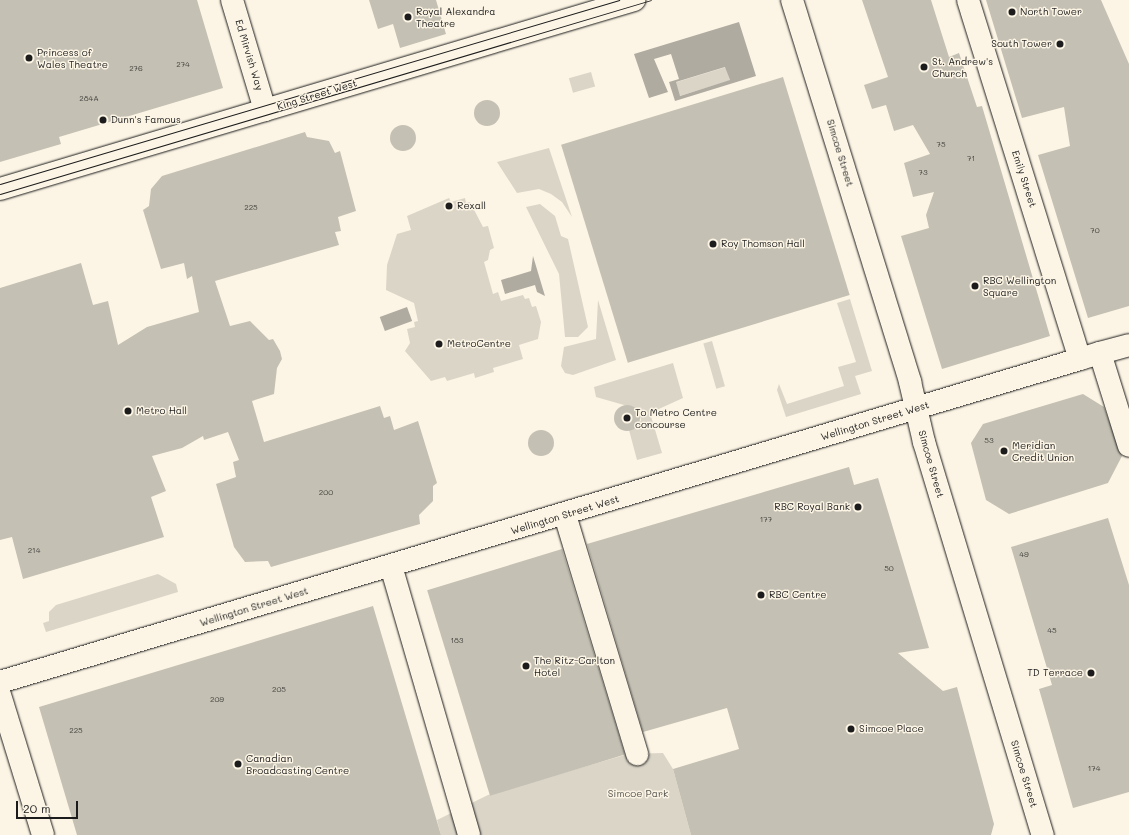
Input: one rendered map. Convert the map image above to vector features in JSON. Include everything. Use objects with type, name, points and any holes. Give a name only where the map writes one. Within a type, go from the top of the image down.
[{"type":"street","name":"Ed Mirvish Way","points":[[232,0],[265,110]]},
{"type":"street","name":"King Street West","points":[[0,189],[634,0]]},
{"type":"street","name":"Simcoe Street","points":[[792,0],[1043,835]]},
{"type":"street","name":"Emily Street","points":[[968,0],[1008,127],[1090,356],[1129,446]]},
{"type":"street","name":"Wellington Street West","points":[[0,682],[565,515],[1129,345]]},
{"type":"street","points":[[565,515],[637,754]]},
{"type":"street","points":[[391,566],[469,835]]},
{"type":"street","points":[[0,695],[43,835]]},
{"type":"green space","points":[[726,67],[730,80],[679,96],[675,82]]},
{"type":"green space","points":[[591,72],[595,86],[573,93],[569,78]]},
{"type":"green space","points":[[549,148],[572,217],[562,202],[551,194],[539,189],[517,193],[497,162]]},
{"type":"green space","points":[[449,198],[451,202],[465,198],[466,203],[470,202],[483,227],[488,226],[494,248],[490,250],[488,260],[484,262],[493,294],[498,292],[501,301],[523,295],[525,299],[529,298],[532,307],[536,306],[541,322],[538,339],[519,345],[523,359],[493,368],[494,372],[475,378],[474,373],[447,381],[445,377],[431,381],[405,351],[410,343],[407,329],[415,327],[414,322],[418,321],[414,303],[386,290],[387,265],[397,234],[411,230],[407,216]]},
{"type":"green space","points":[[540,204],[555,216],[561,236],[568,239],[588,327],[578,337],[565,337],[559,274],[526,207]]},
{"type":"green space","points":[[850,299],[872,371],[855,376],[861,394],[786,417],[777,390],[779,384],[787,404],[844,386],[838,367],[856,362],[837,303]]},
{"type":"green space","points":[[598,300],[616,360],[573,375],[565,373],[561,366],[564,347],[596,339]]},
{"type":"green space","points":[[712,341],[725,386],[716,389],[703,343]]},
{"type":"green space","points":[[673,363],[683,398],[650,413],[662,453],[637,460],[629,430],[637,428],[641,420],[638,409],[596,397],[594,387]]},
{"type":"green space","points":[[158,574],[176,584],[178,592],[46,632],[43,623],[49,621],[49,612],[56,605]]},
{"type":"green space","name":"Simcoe Park","points":[[663,753],[673,769],[691,835],[441,835],[437,820],[488,795],[628,754]]},
{"type":"shaded area","points":[[739,22],[756,76],[675,101],[669,82],[679,79],[671,54],[654,59],[668,92],[649,98],[634,54]],"holes":[[[725,67],[730,80],[680,96],[676,82]]]},
{"type":"shaded area","points":[[533,256],[545,296],[537,292],[535,285],[505,294],[501,280],[531,271]]},
{"type":"shaded area","points":[[407,307],[412,321],[385,331],[380,317]]},
{"type":"building","points":[[0,0],[197,0],[223,88],[59,137],[61,144],[0,162]]},
{"type":"building","name":"Royal Alexandra Theatre","points":[[369,0],[436,0],[446,34],[400,48],[393,24],[378,29]]},
{"type":"building","points":[[862,0],[931,0],[949,57],[959,53],[977,107],[982,106],[1050,336],[942,369],[901,236],[929,228],[926,215],[934,192],[913,197],[904,163],[930,154],[913,125],[894,131],[886,105],[872,109],[864,85],[888,77]]},
{"type":"building","points":[[986,0],[1101,0],[1129,64],[1129,306],[1088,318],[1038,155],[1070,146],[1064,107],[1022,118]]},
{"type":"building","name":"Roy Thomson Hall","points":[[783,77],[850,295],[628,363],[561,145]]},
{"type":"building","points":[[487,100],[496,104],[500,113],[496,122],[487,126],[478,122],[474,113],[478,104]]},
{"type":"building","points":[[403,125],[412,129],[416,138],[412,147],[403,151],[394,147],[390,138],[394,129]]},
{"type":"building","points":[[305,132],[307,137],[329,141],[335,153],[340,151],[356,211],[338,217],[341,231],[335,232],[339,245],[215,281],[230,326],[250,321],[269,340],[273,339],[280,351],[282,359],[277,368],[274,394],[252,401],[264,442],[380,406],[384,418],[390,416],[394,430],[418,421],[437,483],[433,486],[433,501],[419,515],[420,524],[271,567],[268,561],[245,562],[234,547],[216,484],[236,477],[233,462],[239,460],[228,432],[204,440],[203,436],[182,448],[152,456],[166,491],[151,497],[164,537],[23,579],[12,537],[0,540],[0,288],[81,263],[93,305],[108,301],[118,345],[147,327],[199,312],[192,276],[187,279],[184,263],[161,269],[143,210],[149,206],[151,189],[162,176]]},
{"type":"building","points":[[1083,394],[1104,407],[1122,456],[1108,483],[1009,514],[986,500],[971,443],[983,424]]},
{"type":"building","name":"To Metro Centre concourse","points":[[627,405],[636,409],[640,418],[636,427],[627,431],[618,427],[614,418],[618,409]]},
{"type":"building","points":[[541,430],[550,434],[554,443],[550,452],[541,456],[532,452],[528,443],[532,434]]},
{"type":"building","points":[[849,467],[854,485],[878,478],[929,648],[898,653],[943,691],[957,687],[994,824],[991,835],[691,835],[673,769],[739,749],[727,708],[643,732],[587,544]]},
{"type":"building","name":"TD Terrace","points":[[1108,518],[1129,585],[1129,792],[1073,808],[1039,689],[1052,685],[1011,547]]},
{"type":"building","name":"The Ritz-Carlton Hotel","points":[[562,549],[625,755],[490,796],[427,590]]},
{"type":"building","name":"Canadian Broadcasting Centre","points":[[373,606],[441,835],[77,835],[39,707]]},
{"type":"tram line","points":[[0,184],[619,0]]},
{"type":"tram line","points":[[0,194],[651,0]]},
{"type":"place","name":"North Tower","points":[[1012,12]]},
{"type":"place","name":"Royal Alexandra Theatre","points":[[408,17]]},
{"type":"place","name":"South Tower","points":[[1060,44]]},
{"type":"place","name":"Princess of Wales Theatre","points":[[29,58]]},
{"type":"place","name":"St. Andrew's Church","points":[[924,67]]},
{"type":"place","name":"Dunn's Famous","points":[[103,120]]},
{"type":"place","name":"Rexall","points":[[449,206]]},
{"type":"place","name":"Roy Thomson Hall","points":[[713,244]]},
{"type":"place","name":"RBC Wellington Square","points":[[975,286]]},
{"type":"place","name":"MetroCentre","points":[[439,344]]},
{"type":"place","name":"Metro Hall","points":[[128,411]]},
{"type":"place","name":"To Metro Centre concourse","points":[[627,418]]},
{"type":"place","name":"Meridian Credit Union","points":[[1004,451]]},
{"type":"place","name":"RBC Royal Bank","points":[[858,507]]},
{"type":"place","name":"RBC Centre","points":[[761,595]]},
{"type":"place","name":"The Ritz-Carlton Hotel","points":[[526,666]]},
{"type":"place","name":"TD Terrace","points":[[1091,673]]},
{"type":"place","name":"Simcoe Place","points":[[851,729]]},
{"type":"place","name":"Canadian Broadcasting Centre","points":[[238,764]]}]
